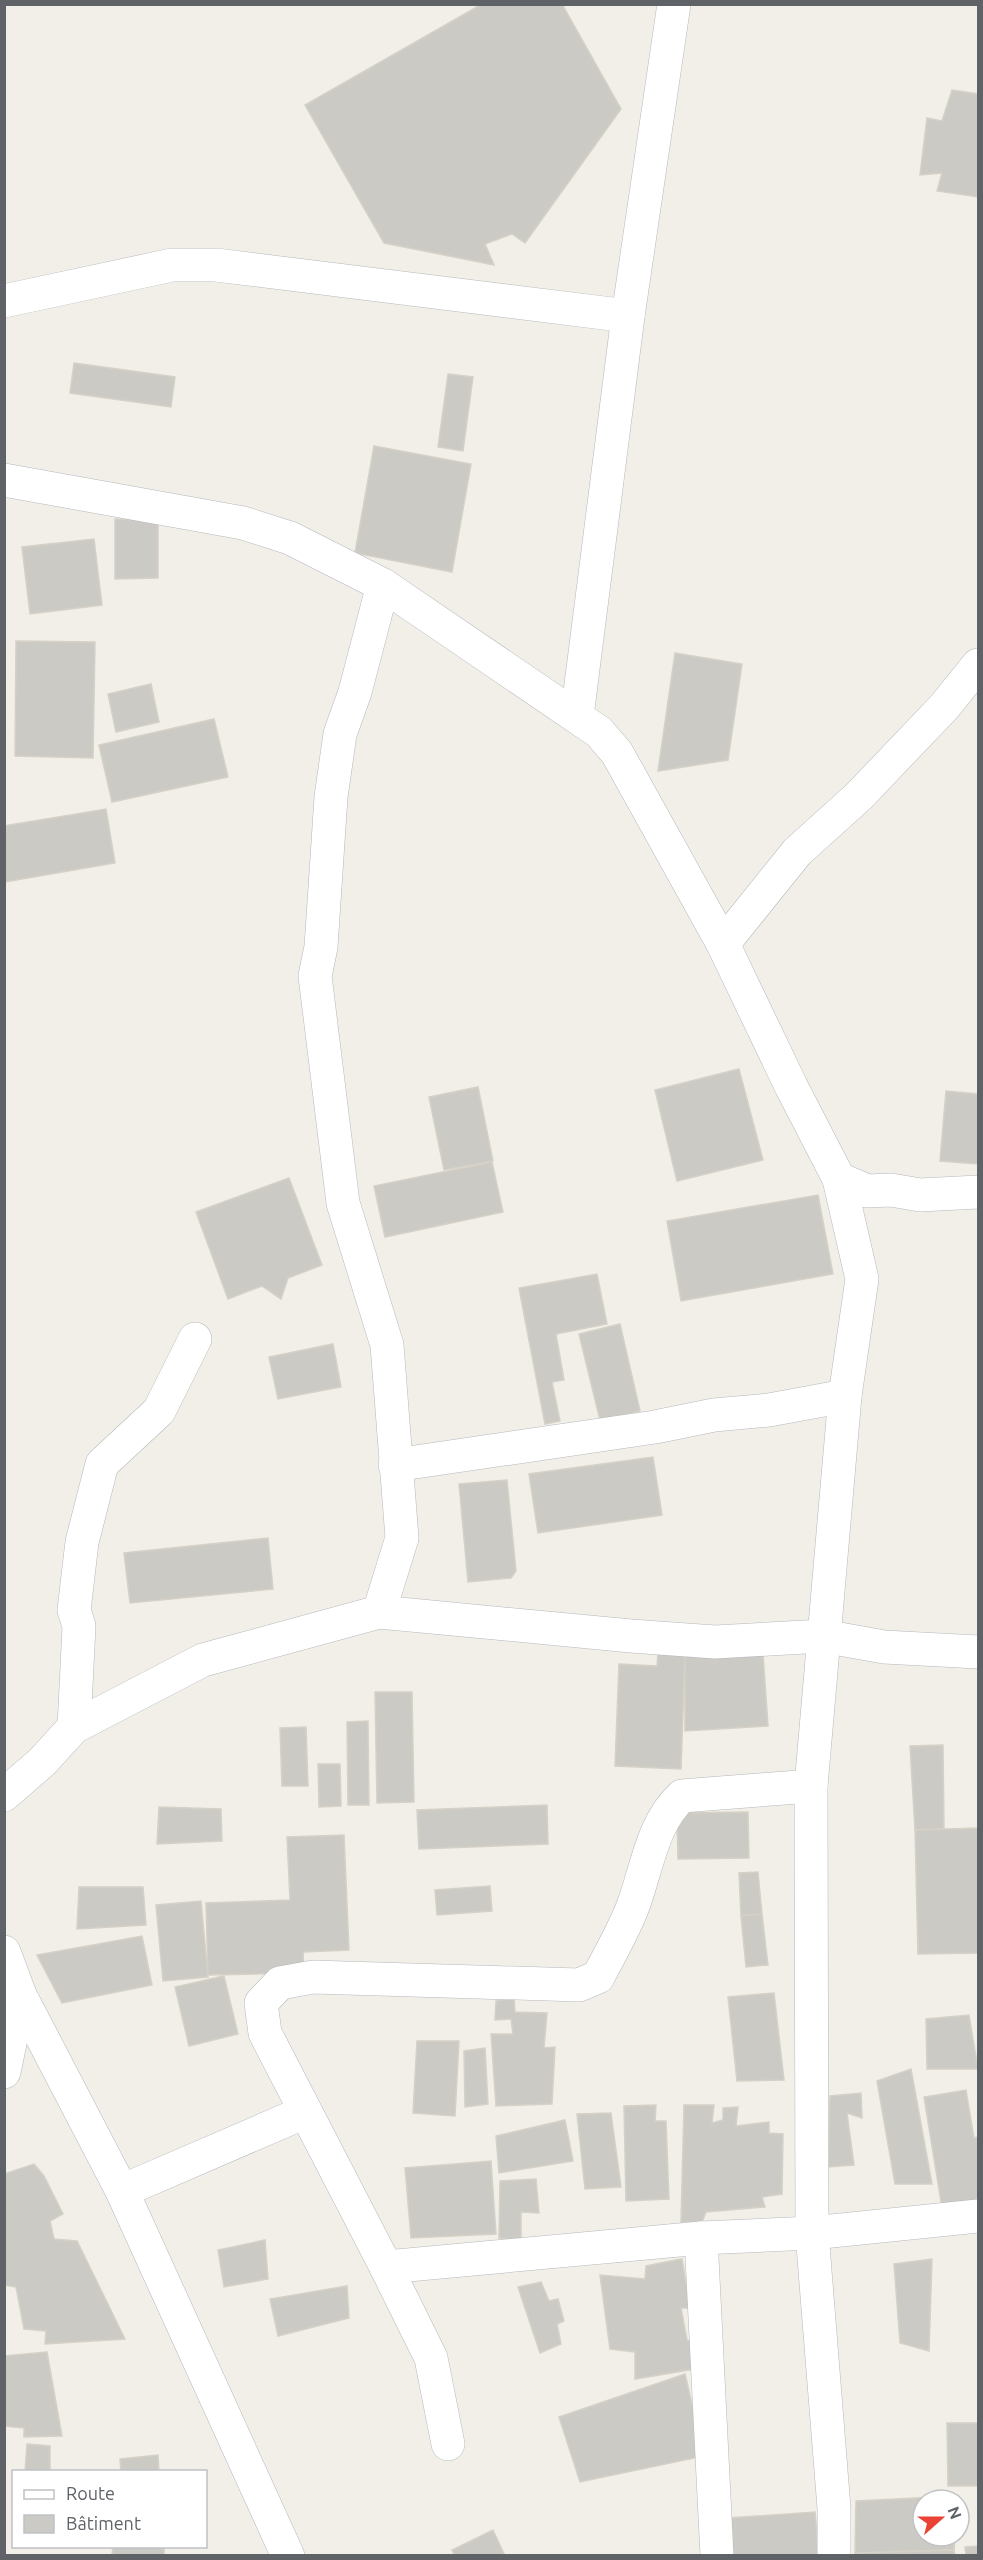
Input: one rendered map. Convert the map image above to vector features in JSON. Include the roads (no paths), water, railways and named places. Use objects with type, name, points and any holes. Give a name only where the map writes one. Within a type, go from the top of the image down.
[{"type":"street","points":[[577,716],[628,316],[674,4]]},
{"type":"street","points":[[4,301],[172,265],[216,265],[628,316]]},
{"type":"street","points":[[4,480],[243,523],[290,538],[383,585],[599,732],[617,753],[723,944],[790,1086],[838,1179],[862,1279],[845,1396],[811,1786],[812,2233],[834,2508],[834,2556]]},
{"type":"street","points":[[379,1612],[402,1538],[387,1345],[343,1203],[315,976],[321,947],[331,797],[340,734],[355,692],[383,585]]},
{"type":"street","points":[[723,944],[797,852],[859,796],[944,707],[978,665]]},
{"type":"street","points":[[838,1179],[867,1191],[891,1190],[920,1195],[978,1192]]},
{"type":"street","points":[[74,1727],[79,1626],[74,1610],[82,1542],[102,1464],[159,1411],[195,1339]]},
{"type":"street","points":[[395,1465],[656,1427],[714,1415],[770,1410],[845,1396]]},
{"type":"street","points":[[4,1795],[42,1762],[74,1727],[203,1660],[379,1612],[715,1642],[823,1636],[884,1647],[978,1652]]},
{"type":"street","points":[[448,2444],[430,2358],[266,2033],[261,2003],[280,1983],[314,1977],[579,1984],[598,1977],[633,1908],[662,1821],[669,1807],[682,1796],[811,1786]]},
{"type":"street","points":[[4,1953],[20,1995],[122,2191],[287,2554]]},
{"type":"street","points":[[4,2072],[20,1995]]},
{"type":"street","points":[[122,2191],[305,2112]]},
{"type":"street","points":[[386,2267],[701,2238],[812,2233],[978,2216]]},
{"type":"street","points":[[701,2238],[717,2556]]}]
